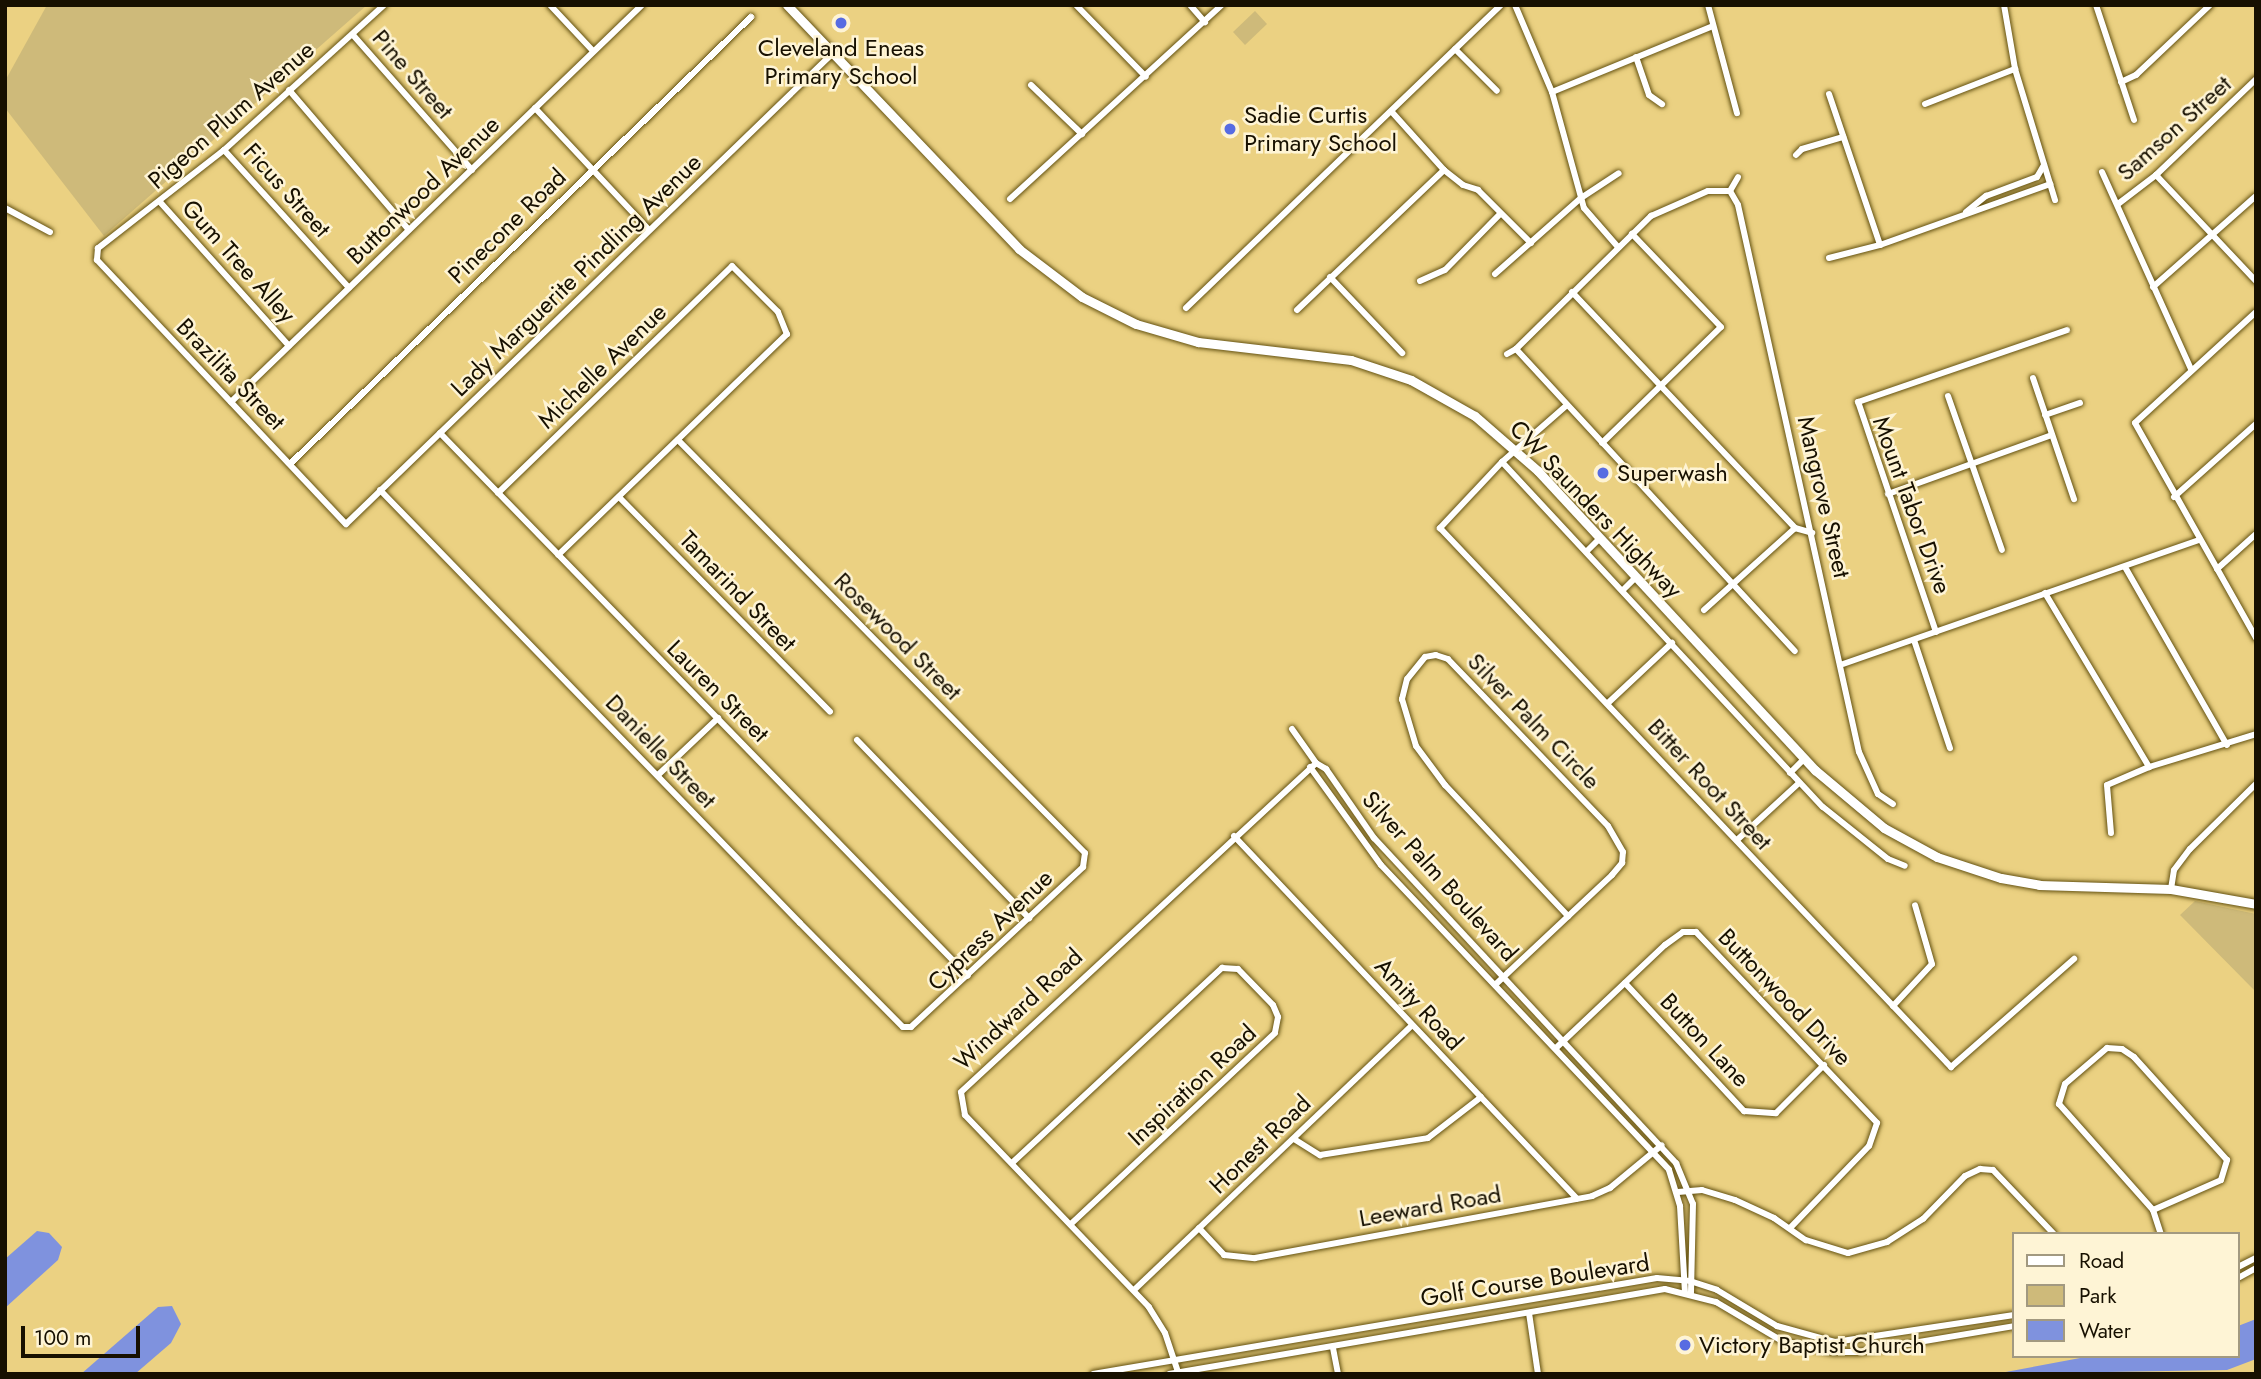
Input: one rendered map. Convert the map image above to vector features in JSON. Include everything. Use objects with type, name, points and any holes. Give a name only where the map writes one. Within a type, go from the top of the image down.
[{"type":"main road","name":"CW Saunders Highway","points":[[788,5],[1019,249],[1082,297],[1136,324],[1198,342],[1305,352],[1381,369],[1450,400],[1516,450],[1804,759],[1884,828],[1964,867],[2039,885],[2171,889],[2256,904]]},
{"type":"street","name":"Pigeon Plum Avenue","points":[[98,248],[160,202],[224,149],[384,5]]},
{"type":"street","points":[[550,5],[593,51]]},
{"type":"street","name":"Buttonwood Avenue","points":[[230,402],[642,5]]},
{"type":"street","points":[[1076,5],[1146,77]]},
{"type":"street","points":[[1190,5],[1205,22]]},
{"type":"street","points":[[1010,199],[1222,5]]},
{"type":"street","points":[[1186,308],[1501,5]]},
{"type":"street","points":[[1516,5],[1552,92],[1581,198],[1590,218],[1618,247]]},
{"type":"street","points":[[1708,5],[1737,113]]},
{"type":"street","points":[[2004,5],[2015,69],[2055,200]]},
{"type":"street","points":[[2096,5],[2134,120]]},
{"type":"street","points":[[2121,82],[2136,75],[2210,5]]},
{"type":"street","name":"Pinecone Road","points":[[290,463],[751,17]]},
{"type":"street","points":[[1552,92],[1713,26]]},
{"type":"street","name":"Pine Street","points":[[353,35],[472,170]]},
{"type":"street","points":[[1455,49],[1497,91]]},
{"type":"street","name":"Lady Marguerite Pindling Avenue","points":[[346,524],[833,53]]},
{"type":"street","points":[[1636,57],[1649,95],[1662,104]]},
{"type":"street","points":[[1925,104],[2015,69]]},
{"type":"street","name":"Samson Street","points":[[2118,204],[2156,175],[2256,79]]},
{"type":"street","points":[[1031,85],[1082,134]]},
{"type":"street","points":[[289,90],[410,230]]},
{"type":"street","points":[[1829,94],[1880,245]]},
{"type":"street","points":[[535,108],[649,230]]},
{"type":"street","points":[[1391,111],[1444,170],[1463,185],[1478,190],[1531,243]]},
{"type":"street","points":[[1796,155],[1802,149],[1843,137]]},
{"type":"street","name":"Ficus Street","points":[[224,149],[349,288]]},
{"type":"street","points":[[1965,214],[1986,196],[2037,177],[2044,162]]},
{"type":"street","points":[[1297,310],[1444,170]]},
{"type":"street","points":[[2102,172],[2191,369]]},
{"type":"street","points":[[1496,274],[1581,198],[1619,173]]},
{"type":"street","points":[[2156,175],[2256,281]]},
{"type":"street","points":[[1507,354],[1517,349],[1618,247],[1658,212],[1718,188],[1730,191],[1738,177]]},
{"type":"street","points":[[1829,258],[1880,245],[2050,184]]},
{"type":"street","name":"Mangrove Street","points":[[1730,191],[1738,205],[1843,664],[1863,767],[1878,793],[1893,804]]},
{"type":"street","points":[[2153,287],[2256,196]]},
{"type":"street","name":"Gum Tree Alley","points":[[160,202],[289,346]]},
{"type":"street","points":[[5,208],[50,232]]},
{"type":"street","points":[[1420,281],[1444,270],[1500,214]]},
{"type":"street","points":[[1602,443],[1662,388],[1721,324],[1632,234]]},
{"type":"street","name":"Brazilita Street","points":[[98,248],[97,260],[104,270],[346,524]]},
{"type":"street","name":"Michelle Avenue","points":[[498,494],[732,266],[778,312],[789,331],[678,440]]},
{"type":"street","points":[[1330,277],[1402,353]]},
{"type":"street","points":[[1572,292],[1796,528],[1812,533]]},
{"type":"street","points":[[2256,312],[2135,423],[2174,497],[2256,638]]},
{"type":"street","name":"Mount Tabor Drive","points":[[1936,632],[1857,410],[1861,400],[2067,330]]},
{"type":"street","points":[[1517,349],[1795,651]]},
{"type":"street","points":[[2033,378],[2074,499]]},
{"type":"street","points":[[1948,396],[2002,550]]},
{"type":"street","points":[[2045,415],[2080,403]]},
{"type":"street","points":[[1567,405],[1502,462],[1799,783],[1869,845],[1905,866]]},
{"type":"street","points":[[2174,497],[2256,424]]},
{"type":"street","name":"Lauren Street","points":[[440,433],[968,976]]},
{"type":"street","points":[[1888,494],[2052,435]]},
{"type":"street","points":[[558,555],[678,440]]},
{"type":"street","name":"Rosewood Street","points":[[678,440],[1085,853],[1086,861]]},
{"type":"street","name":"Bitter Root Street","points":[[1502,462],[1440,528],[1951,1067],[2074,959]]},
{"type":"street","name":"Danielle Street","points":[[380,491],[903,1027],[918,1025]]},
{"type":"street","name":"Tamarind Street","points":[[619,497],[830,712]]},
{"type":"street","points":[[1704,610],[1796,528]]},
{"type":"street","points":[[2217,569],[2256,534]]},
{"type":"street","points":[[1587,551],[1600,538]]},
{"type":"street","points":[[1843,664],[2199,540]]},
{"type":"street","points":[[2125,567],[2227,745]]},
{"type":"street","points":[[1623,590],[1636,576]]},
{"type":"street","points":[[2045,593],[2149,767]]},
{"type":"street","points":[[1648,617],[1661,603]]},
{"type":"street","points":[[1914,640],[1950,748]]},
{"type":"street","points":[[1608,703],[1672,643]]},
{"type":"street","name":"Silver Palm Circle","points":[[1496,984],[1568,916],[1622,863],[1618,839],[1448,659],[1436,655],[1425,657],[1408,679],[1402,699],[1416,746],[1445,785],[1568,916]]},
{"type":"street","points":[[658,775],[718,718]]},
{"type":"street","points":[[1292,729],[1313,765]]},
{"type":"street","points":[[2111,834],[2107,785],[2149,767],[2256,734]]},
{"type":"street","points":[[857,740],[1029,918]]},
{"type":"street","points":[[1790,773],[1804,759]]},
{"type":"street","name":"Windward Road","points":[[1178,1372],[1159,1320],[1134,1290],[965,1115],[960,1100],[964,1084],[1313,765]]},
{"type":"street","name":"Silver Palm Boulevard","points":[[1313,765],[1326,769],[1374,838],[1662,1145],[1689,1188],[1686,1280]]},
{"type":"street","name":"Silver Palm Boulevard","points":[[1313,765],[1381,865],[1654,1152],[1678,1192],[1688,1292]]},
{"type":"street","points":[[1737,840],[1799,783]]},
{"type":"street","points":[[2171,889],[2174,870],[2190,849],[2256,784]]},
{"type":"street","name":"Amity Road","points":[[1234,836],[1577,1199]]},
{"type":"street","name":"Cypress Avenue","points":[[918,1025],[1086,861]]},
{"type":"street","points":[[1893,1006],[1932,964],[1915,905]]},
{"type":"street","name":"Buttonwood Drive","points":[[1556,1048],[1683,932],[1696,932],[1867,1109],[1877,1123],[1876,1136],[1790,1228]]},
{"type":"street","name":"Inspiration Road","points":[[1012,1163],[1222,968],[1238,969],[1273,1005],[1278,1017],[1275,1033],[1071,1224]]},
{"type":"street","name":"Button Lane","points":[[1625,983],[1744,1111],[1776,1113],[1824,1065]]},
{"type":"street","name":"Honest Road","points":[[1134,1290],[1412,1025]]},
{"type":"street","points":[[2153,1210],[2221,1181],[2227,1160],[2134,1057],[2122,1049],[2107,1048],[2065,1084],[2059,1104],[2153,1210],[2160,1232]]},
{"type":"street","points":[[1294,1139],[1320,1155],[1428,1138],[1481,1097]]},
{"type":"street","name":"Leeward Road","points":[[1199,1228],[1224,1255],[1239,1260],[1577,1199],[1610,1188],[1662,1145]]},
{"type":"street","points":[[1678,1192],[1689,1188],[1735,1200],[1830,1251],[1873,1249],[1923,1219],[1965,1176],[1980,1169],[2002,1177],[2052,1232]]},
{"type":"street","points":[[2240,1266],[2256,1258]]},
{"type":"street","points":[[2240,1277],[2256,1268]]},
{"type":"street","name":"Golf Course Boulevard","points":[[1093,1374],[1639,1279],[1686,1280],[1717,1290],[1777,1326],[1807,1337],[1856,1341],[2012,1315]]},
{"type":"street","name":"Golf Course Boulevard","points":[[1169,1374],[1333,1348],[1636,1292],[1688,1292],[1724,1306],[1782,1341],[1826,1351],[1859,1352],[2012,1326]]},
{"type":"street","points":[[1529,1313],[1538,1374]]},
{"type":"street","points":[[1856,1341],[1859,1352]]},
{"type":"street","points":[[1333,1348],[1338,1374]]},
{"type":"green space","points":[[47,5],[367,5],[104,236],[5,108],[5,81]]},
{"type":"green space","points":[[1255,11],[1267,24],[1245,45],[1233,32]]},
{"type":"green space","points":[[2195,901],[2256,914],[2256,992],[2180,915]]},
{"type":"water","points":[[37,1231],[49,1233],[62,1247],[58,1260],[5,1308],[5,1259]]},
{"type":"water","points":[[172,1306],[181,1324],[171,1343],[135,1374],[81,1374],[158,1307]]},
{"type":"water","points":[[2256,1319],[2256,1359],[2227,1370],[1995,1374],[2080,1358],[2240,1358],[2240,1325]]},
{"type":"place","name":"Cleveland Eneas Primary School","points":[[841,23]]},
{"type":"place","name":"Sadie Curtis Primary School","points":[[1230,129]]},
{"type":"place","name":"Superwash","points":[[1603,473]]},
{"type":"place","name":"Victory Baptist Church","points":[[1685,1345]]}]
